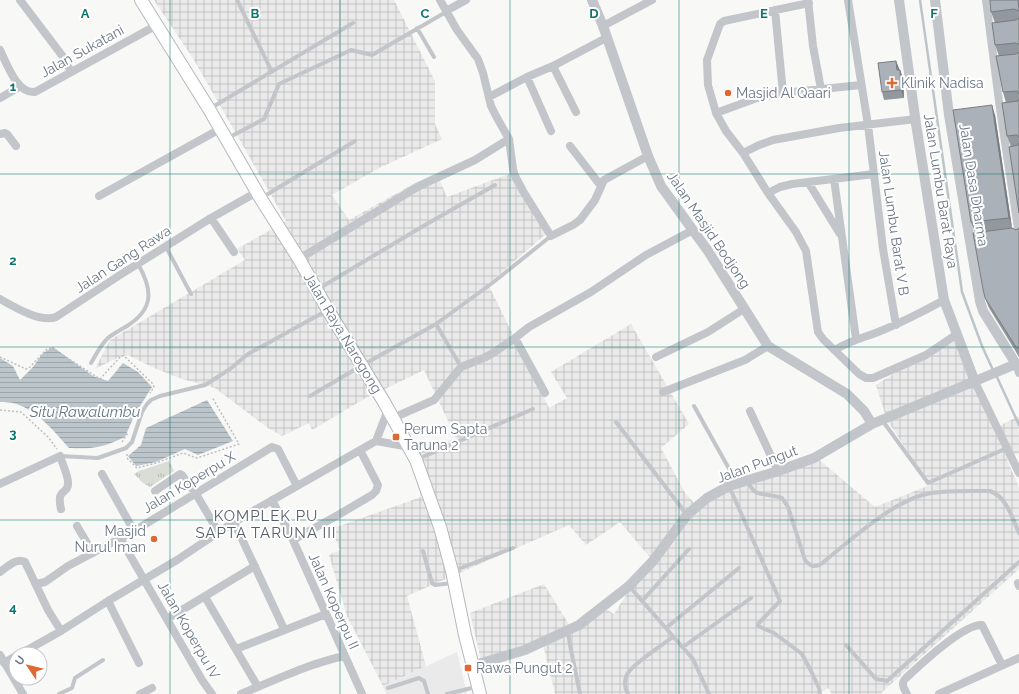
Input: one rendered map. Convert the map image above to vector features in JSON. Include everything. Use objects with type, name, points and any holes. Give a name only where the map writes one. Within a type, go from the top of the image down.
[{"type":"main road","name":"Jalan Raya Narogong","points":[[141,0],[209,109],[410,447],[440,527],[453,577],[472,666],[479,690]]},
{"type":"street","points":[[20,0],[64,58],[71,72]]},
{"type":"street","points":[[440,0],[457,30],[478,59],[496,116],[509,138],[513,169],[518,184],[551,236],[580,220],[595,200],[604,180],[648,156]]},
{"type":"street","points":[[446,11],[466,0]]},
{"type":"street","name":"Jalan Masjid Bodjong","points":[[592,0],[603,26],[648,156],[661,186],[708,251],[768,346],[847,394],[877,422]]},
{"type":"street","points":[[603,26],[652,0]]},
{"type":"street","name":"Jalan Lumbu Barat V B","points":[[848,0],[868,125],[883,249],[896,325]]},
{"type":"street","name":"Jalan Lumbu Barat Raya","points":[[899,0],[944,300],[957,334],[978,380]]},
{"type":"street","name":"Jalan Dasa Dharma","points":[[935,0],[949,115],[972,239],[980,301],[983,311],[1015,367]]},
{"type":"street","points":[[986,0],[994,29],[998,62],[1000,109],[1010,153],[1016,234]]},
{"type":"street","points":[[821,89],[813,46],[808,2],[724,21],[720,24],[707,60],[708,85],[716,113],[726,131],[743,153],[768,193],[784,214],[806,251],[818,332],[823,339],[859,374],[866,378],[873,378],[926,354],[957,334]]},
{"type":"street","points":[[775,10],[783,93]]},
{"type":"street","name":"Jalan Sukatani","points":[[19,86],[26,92],[35,92],[157,25]]},
{"type":"street","points":[[489,97],[526,77],[554,66],[606,38]]},
{"type":"street","points":[[0,50],[19,86],[0,98]]},
{"type":"street","points":[[554,66],[576,112]]},
{"type":"street","points":[[526,77],[551,131]]},
{"type":"street","points":[[716,113],[757,98],[783,93],[861,85]]},
{"type":"street","points":[[949,115],[960,114]]},
{"type":"street","points":[[743,153],[758,145],[774,140],[839,128],[916,119]]},
{"type":"street","points":[[0,134],[7,134],[16,146]]},
{"type":"street","points":[[99,196],[223,134]]},
{"type":"street","points":[[299,259],[419,186],[475,160],[509,138]]},
{"type":"street","points":[[570,146],[600,186]]},
{"type":"street","points":[[768,193],[780,187],[792,184],[874,174]]},
{"type":"street","points":[[834,178],[856,339]]},
{"type":"street","points":[[808,182],[841,237]]},
{"type":"street","name":"Jalan Gang Rawa","points":[[0,299],[38,317],[50,319],[66,312],[138,263],[211,218],[259,195]]},
{"type":"street","points":[[211,218],[234,252]]},
{"type":"street","points":[[34,646],[145,580],[234,522],[376,441],[390,414],[434,400],[461,367],[486,357],[529,327],[591,292],[646,255],[693,230]]},
{"type":"street","points":[[835,350],[844,344],[916,316],[944,300]]},
{"type":"street","points":[[656,357],[708,332],[744,309]]},
{"type":"street","points":[[515,338],[545,393]]},
{"type":"street","points":[[663,392],[745,360],[768,346]]},
{"type":"street","name":"Jalan Pungut","points":[[472,666],[525,650],[579,625],[629,586],[653,561],[687,515],[707,498],[738,484],[814,458],[877,422],[978,380],[1015,367]]},
{"type":"street","points":[[978,380],[1019,473]]},
{"type":"street","points":[[750,411],[778,471]]},
{"type":"street","points":[[376,441],[410,447]]},
{"type":"street","name":"Jalan Koperpu X","points":[[36,584],[45,582],[68,566],[134,531],[272,447],[278,449],[297,486]]},
{"type":"street","points":[[293,540],[372,495],[376,491],[378,485],[360,450]]},
{"type":"street","points":[[0,484],[60,456],[68,483],[67,488],[60,495],[59,500],[61,509]]},
{"type":"street","points":[[102,474],[134,531]]},
{"type":"street","points":[[155,491],[180,474],[182,475],[196,494],[219,533]]},
{"type":"street","name":"Jalan Koperpu II","points":[[272,500],[293,540],[359,693]]},
{"type":"street","points":[[234,522],[284,629]]},
{"type":"street","points":[[77,526],[93,553]]},
{"type":"street","name":"Jalan Koperpu IV","points":[[120,538],[202,680],[212,694]]},
{"type":"street","points":[[0,572],[9,565],[19,560],[23,560],[48,610],[61,631]]},
{"type":"street","points":[[167,619],[255,566]]},
{"type":"street","points":[[205,597],[258,687]]},
{"type":"street","points":[[108,601],[139,663]]},
{"type":"street","points":[[236,649],[284,629],[326,614]]},
{"type":"street","points":[[907,694],[902,684],[906,678],[951,640],[968,628],[977,624],[982,625],[1002,665]]},
{"type":"street","points":[[241,694],[299,669],[344,656]]},
{"type":"street","points":[[1,658],[23,694]]},
{"type":"street","points":[[939,694],[1019,658]]},
{"type":"street","points":[[140,694],[152,688]]},
{"type":"lane","points":[[237,0],[272,72]]},
{"type":"lane","points":[[223,134],[264,119],[279,84],[351,50],[372,55],[446,11]]},
{"type":"lane","points":[[209,109],[353,23]]},
{"type":"lane","points":[[417,28],[434,57]]},
{"type":"lane","points":[[259,195],[355,142]]},
{"type":"lane","points":[[316,289],[425,225],[496,186]]},
{"type":"lane","points":[[310,396],[436,324],[491,284],[551,236]]},
{"type":"lane","points":[[166,246],[191,294]]},
{"type":"lane","points":[[91,363],[107,338],[128,326],[140,316],[147,307],[150,291],[146,276],[138,263]]},
{"type":"lane","points":[[60,456],[98,458],[126,448],[132,442],[146,404],[151,400],[160,396],[205,385],[230,369],[248,354],[328,310]]},
{"type":"lane","points":[[436,324],[461,367]]},
{"type":"lane","points":[[694,406],[738,484],[780,601],[758,624],[758,626],[774,634],[802,654],[819,688],[820,694]]},
{"type":"lane","points":[[416,460],[533,409]]},
{"type":"lane","points":[[616,422],[687,515]]},
{"type":"lane","points":[[877,422],[928,483],[1007,448]]},
{"type":"lane","points":[[738,484],[759,494],[782,498],[788,507],[806,560],[808,564],[816,567],[879,518],[916,496],[932,492],[990,491],[996,493],[1009,510],[1019,533]]},
{"type":"lane","points":[[423,551],[432,583],[435,586],[512,548]]},
{"type":"lane","points":[[642,600],[689,549]]},
{"type":"lane","points":[[846,645],[876,679],[886,681],[1019,562]]},
{"type":"lane","points":[[666,628],[739,568]]},
{"type":"lane","points":[[629,586],[694,659],[709,694]]},
{"type":"lane","points":[[683,647],[751,598]]},
{"type":"lane","points":[[568,630],[580,694]]},
{"type":"lane","points":[[628,694],[625,689],[626,678],[629,671],[646,656],[673,637]]},
{"type":"lane","points":[[59,694],[72,688],[75,678],[103,660]]},
{"type":"lane","points":[[388,688],[419,678],[424,681],[428,694]]},
{"type":"lane","points":[[447,694],[479,690]]},
{"type":"path","points":[[0,357],[26,369],[29,368],[47,349],[52,348],[100,379],[117,359],[124,356],[152,383],[154,387],[149,395]]},
{"type":"path","points":[[126,448],[127,458],[136,468],[156,464],[183,453],[196,458],[239,444],[212,397]]},
{"type":"path","points":[[0,410],[21,412],[51,440],[60,456]]},
{"type":"path","points":[[119,445],[131,427]]},
{"type":"shaded area","points":[[154,0],[394,0],[435,81],[435,124],[442,139],[379,168],[332,195],[349,220],[415,183],[438,176],[447,197],[509,174],[548,232],[488,284],[549,408],[567,398],[551,372],[631,324],[689,424],[661,448],[685,493],[699,508],[726,491],[817,458],[875,507],[930,485],[887,420],[876,385],[953,336],[995,428],[1019,416],[1019,453],[1007,460],[1019,487],[1019,569],[880,694],[832,694],[828,688],[818,694],[555,694],[543,645],[482,665],[470,613],[544,584],[571,628],[602,606],[614,614],[635,581],[654,562],[620,522],[586,545],[569,525],[407,596],[426,666],[383,686],[347,616],[329,555],[340,550],[331,529],[421,497],[415,469],[407,456],[456,438],[424,370],[364,399],[312,430],[309,423],[282,436],[268,428],[215,388],[179,378],[128,355],[119,357],[95,369],[110,340],[245,260],[237,249],[286,221],[194,60]]},
{"type":"shaded area","points":[[457,652],[467,694],[386,694],[383,686]]},
{"type":"green space","points":[[169,461],[174,471],[150,487],[143,483],[134,474],[139,471]]},
{"type":"water","name":"Situ Rawalumbu","points":[[53,347],[93,376],[108,381],[123,363],[138,372],[152,387],[135,414],[125,437],[110,444],[98,447],[69,448],[37,415],[13,403],[0,402],[0,358],[13,366],[20,380],[33,367],[43,353]]},
{"type":"water","points":[[207,400],[233,441],[198,455],[185,449],[156,462],[136,466],[128,456],[141,445],[146,428]]},
{"type":"building","points":[[990,0],[1018,0],[1019,11],[1014,9],[991,12]]},
{"type":"building","points":[[1019,18],[1019,45],[1015,43],[995,45],[992,23],[1016,20]]},
{"type":"building","points":[[1019,52],[1019,94],[1017,91],[1003,92],[996,56],[1016,54]]},
{"type":"building","points":[[896,61],[897,70],[900,70],[901,90],[882,92],[878,63]]},
{"type":"building","points":[[1019,99],[1019,138],[1017,135],[1007,136],[1002,103],[1018,101]]},
{"type":"building","points":[[992,105],[1009,218],[971,222],[953,110]]},
{"type":"building","points":[[1019,143],[1019,213],[1009,147],[1018,145]]},
{"type":"building","points":[[1012,228],[1016,230],[1019,228],[1019,348],[1016,347],[985,298],[973,233]]},
{"type":"waterway","points":[[920,0],[962,292],[982,346],[993,370]]},
{"type":"waterway","points":[[996,375],[1019,425]]},
{"type":"place","name":"Klinik Nadisa","points":[[892,83]]},
{"type":"place","name":"Masjid Al Qaari","points":[[728,93]]},
{"type":"place","name":"Perum Sapta Taruna 2","points":[[396,437]]},
{"type":"place","name":"Masjid Nurul Iman","points":[[154,539]]},
{"type":"place","name":"Rawa Pungut 2","points":[[468,668]]},
{"type":"district","name":"KOMPLEK PU SAPTA TARUNA III","points":[[266,524]]}]
